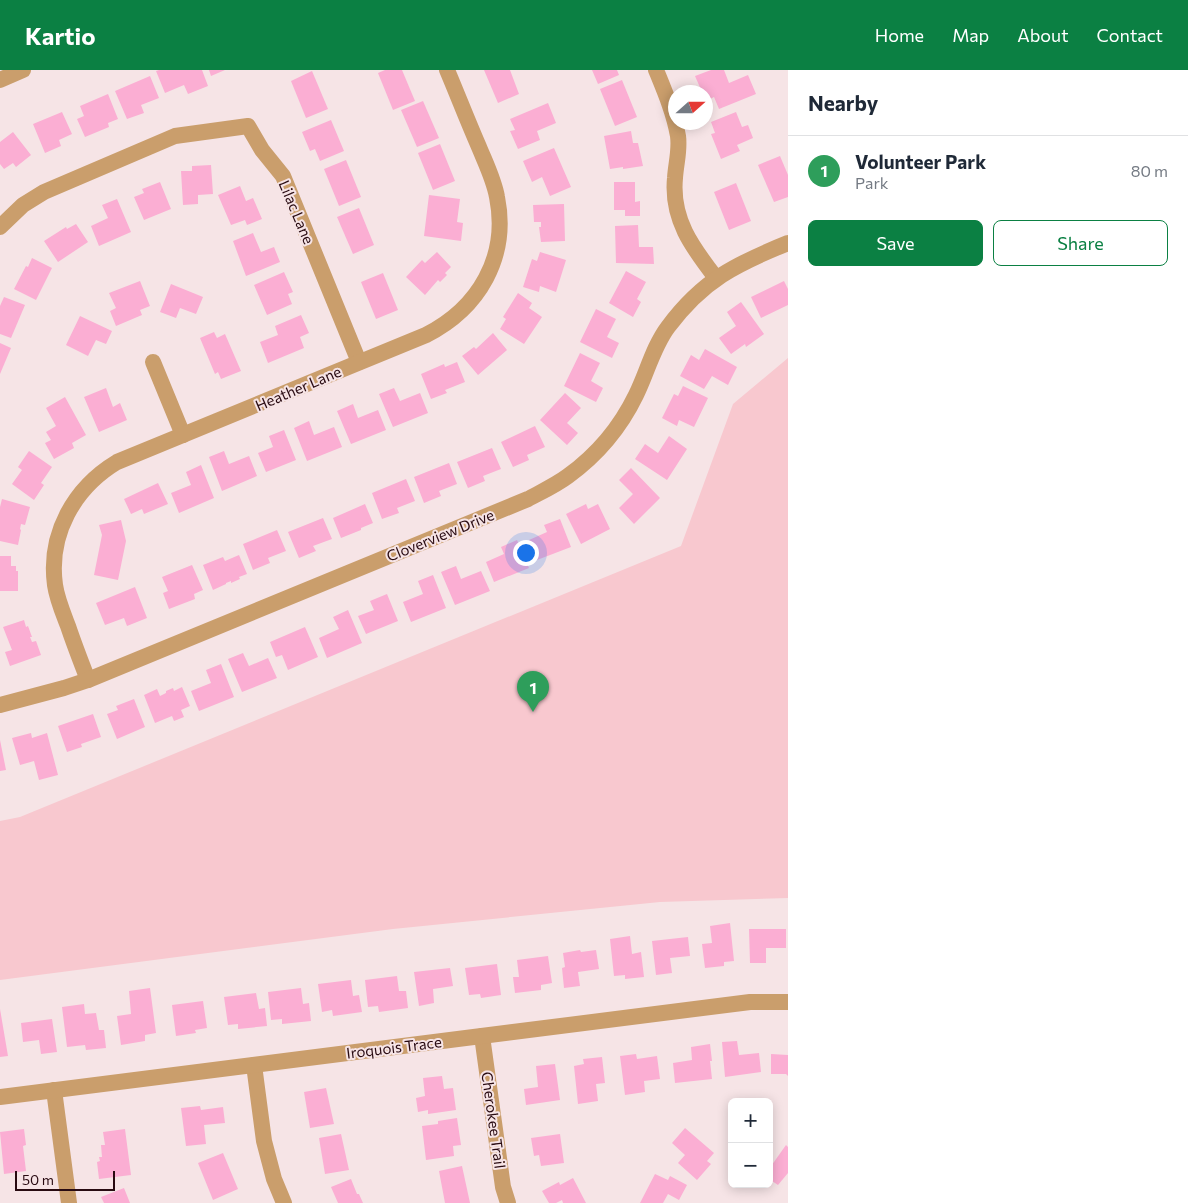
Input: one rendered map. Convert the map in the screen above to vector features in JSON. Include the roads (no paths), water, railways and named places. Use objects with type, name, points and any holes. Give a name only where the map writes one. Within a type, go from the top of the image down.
[{"type":"street","points":[[0,80],[23,70]]},
{"type":"street","name":"Heather Lane","points":[[88,680],[58,601],[55,586],[54,553],[64,520],[80,493],[106,469],[117,462],[426,335],[448,322],[473,300],[481,288],[494,259],[500,234],[497,196],[491,176],[447,70]]},
{"type":"street","points":[[656,70],[674,115],[678,137],[679,153],[675,178],[675,198],[678,215],[683,230],[716,278]]},
{"type":"street","name":"Lilac Lane","points":[[0,227],[23,205],[44,192],[175,136],[248,126],[262,150],[282,176],[359,362]]},
{"type":"street","name":"Cloverview Drive","points":[[0,705],[88,680],[528,499],[567,477],[603,446],[612,434],[636,395],[657,345],[668,326],[698,292],[733,267],[788,243]]},
{"type":"street","points":[[153,362],[183,435]]},
{"type":"street","name":"Iroquois Trace","points":[[0,1097],[750,1002],[788,1002]]},
{"type":"street","name":"Cherokee Trail","points":[[482,1036],[503,1187],[508,1203]]},
{"type":"street","points":[[254,1065],[264,1141],[274,1179],[284,1203]]},
{"type":"street","points":[[54,1090],[69,1203]]},
{"type":"place","name":"Volunteer Park","points":[[533,712]]}]
